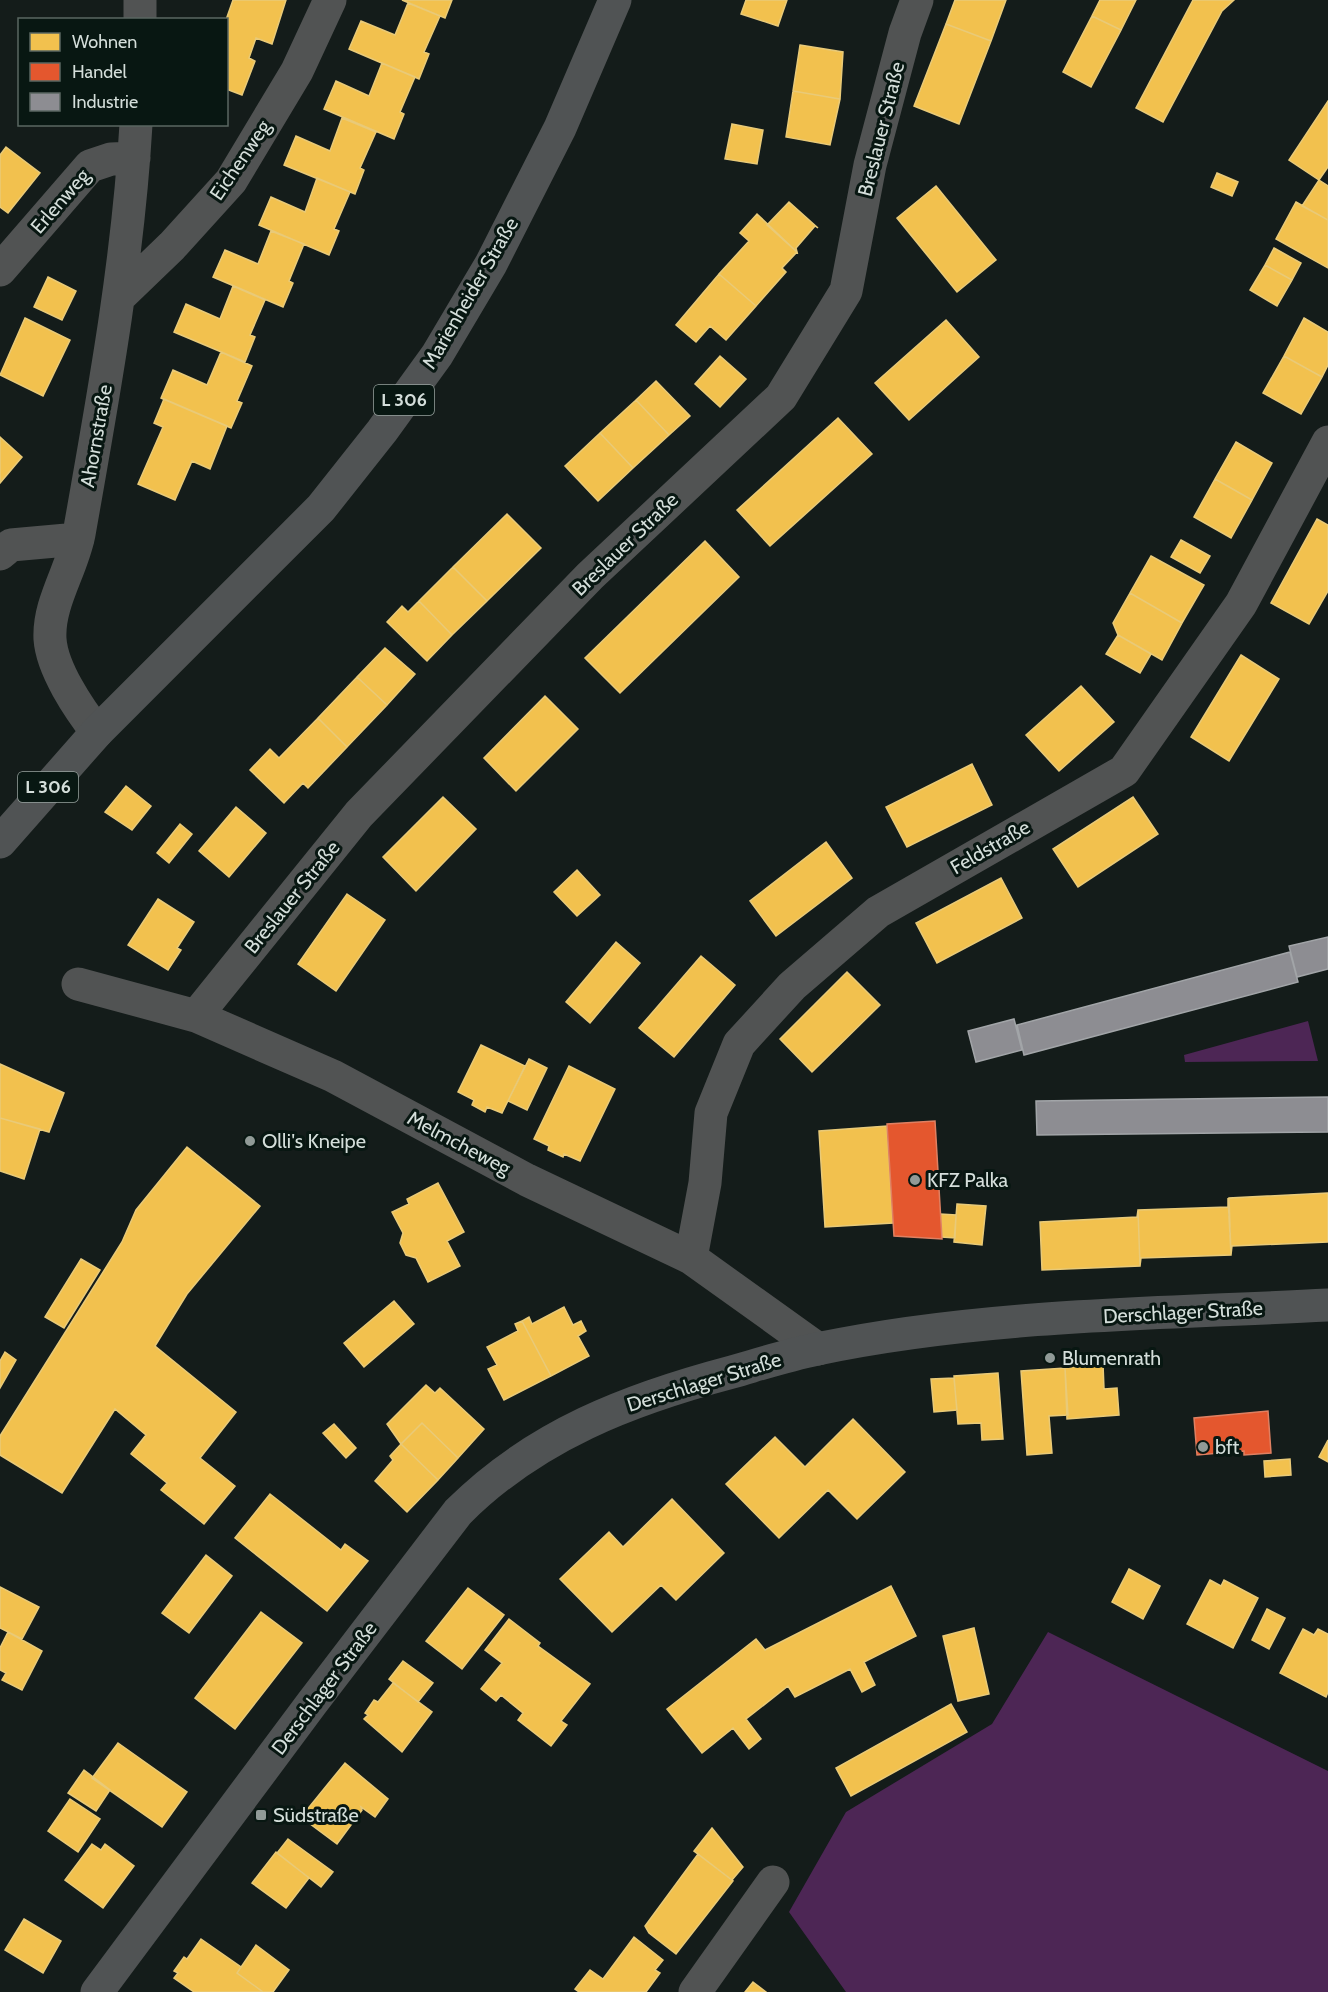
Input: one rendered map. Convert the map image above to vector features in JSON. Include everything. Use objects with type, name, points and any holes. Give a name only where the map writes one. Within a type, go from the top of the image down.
[{"type":"main road","name":"Marienheider Straße","points":[[0,842],[97,732],[321,508],[382,431],[430,364],[491,264],[560,128],[615,0]]},
{"type":"main road","name":"Marienheider Straße","points":[[0,811],[97,732]]},
{"type":"main road","name":"Derschlager Straße","points":[[97,1992],[458,1512],[484,1486],[531,1454],[590,1420],[661,1391],[818,1349],[917,1333],[1024,1321],[1328,1305]]},
{"type":"street","points":[[140,0],[141,18]]},
{"type":"street","name":"Eichenweg","points":[[119,297],[172,246],[231,181],[297,71],[330,0]]},
{"type":"street","name":"Breslauer Straße","points":[[196,1016],[359,814],[590,576],[781,397],[846,291],[870,165],[905,33],[917,0]]},
{"type":"street","name":"Ahornstraße","points":[[97,732],[79,710],[53,654],[50,639],[56,603],[78,538],[119,297],[136,126]]},
{"type":"street","name":"Erlenweg","points":[[0,270],[90,166],[111,159],[134,158]]},
{"type":"street","name":"Feldstraße","points":[[690,1258],[705,1183],[711,1113],[740,1044],[792,986],[878,912],[1124,771],[1241,604],[1328,442]]},
{"type":"street","points":[[0,554],[11,545],[78,538]]},
{"type":"street","name":"Melmcheweg","points":[[78,984],[196,1016],[333,1076],[527,1180],[690,1258],[818,1349]]},
{"type":"street","points":[[695,1992],[773,1882]]},
{"type":"shaded area","points":[[1308,1021],[1318,1061],[1185,1062],[1184,1055]]},
{"type":"shaded area","points":[[1048,1632],[1328,1771],[1328,1992],[846,1992],[789,1912],[846,1812],[992,1724]]},
{"type":"building: Wohnen","points":[[233,0],[286,0],[272,44],[256,38],[249,58],[255,61],[242,95],[228,90],[227,18]]},
{"type":"building: Wohnen","points":[[402,0],[452,0],[445,18]]},
{"type":"building: Wohnen","points":[[746,0],[787,0],[778,26],[741,14]]},
{"type":"building: Wohnen","points":[[955,0],[1006,0],[991,41],[946,24]]},
{"type":"building: Wohnen","points":[[1100,0],[1136,0],[1121,30],[1092,16]]},
{"type":"building: Wohnen","points":[[1193,0],[1234,0],[1222,11],[1163,122],[1136,108]]},
{"type":"building: Wohnen","points":[[408,3],[440,16],[424,52],[429,54],[419,79],[349,49],[361,21],[395,35]]},
{"type":"building: Wohnen","points":[[1092,16],[1121,30],[1091,87],[1063,72]]},
{"type":"building: Wohnen","points":[[946,24],[991,41],[959,124],[914,106]]},
{"type":"building: Wohnen","points":[[800,45],[843,52],[840,99],[793,91]]},
{"type":"building: Wohnen","points":[[382,63],[415,77],[400,112],[404,114],[394,139],[324,109],[336,81],[369,96]]},
{"type":"building: Wohnen","points":[[793,91],[840,99],[830,145],[786,137]]},
{"type":"building: Wohnen","points":[[1328,101],[1328,167],[1319,180],[1289,160]]},
{"type":"building: Wohnen","points":[[342,118],[376,132],[360,168],[364,170],[355,194],[284,165],[296,136],[330,151]]},
{"type":"building: Wohnen","points":[[732,124],[763,130],[757,164],[725,159]]},
{"type":"building: Wohnen","points":[[6,147],[40,173],[8,213],[0,207],[0,155]]},
{"type":"building: Wohnen","points":[[1217,173],[1238,182],[1232,196],[1211,187]]},
{"type":"building: Wohnen","points":[[317,178],[350,192],[334,229],[339,231],[329,255],[259,225],[271,197],[305,212]]},
{"type":"building: Wohnen","points":[[1319,180],[1328,186],[1328,220],[1302,206]]},
{"type":"building: Wohnen","points":[[936,186],[996,260],[957,292],[897,218]]},
{"type":"building: Wohnen","points":[[789,202],[818,228],[815,226],[796,248],[797,252],[767,225]]},
{"type":"building: Wohnen","points":[[1296,202],[1328,220],[1328,268],[1276,239]]},
{"type":"building: Wohnen","points":[[757,214],[797,252],[782,268],[786,272],[756,306],[719,274],[749,241],[740,233]]},
{"type":"building: Wohnen","points":[[271,231],[304,244],[289,281],[293,283],[283,307],[213,277],[225,250],[258,264]]},
{"type":"building: Wohnen","points":[[1274,248],[1301,263],[1292,280],[1265,265]]},
{"type":"building: Wohnen","points":[[1265,265],[1292,280],[1277,306],[1250,290]]},
{"type":"building: Wohnen","points":[[719,274],[756,306],[726,340],[710,326],[696,342],[676,325]]},
{"type":"building: Wohnen","points":[[48,277],[76,291],[62,320],[34,307]]},
{"type":"building: Wohnen","points":[[233,286],[265,300],[250,335],[255,337],[245,362],[174,332],[186,304],[220,319]]},
{"type":"building: Wohnen","points":[[25,318],[70,340],[43,396],[0,375]]},
{"type":"building: Wohnen","points":[[1304,318],[1328,332],[1328,365],[1322,377],[1284,356]]},
{"type":"building: Wohnen","points":[[946,320],[979,357],[909,420],[875,383]]},
{"type":"building: Wohnen","points":[[221,352],[252,366],[237,401],[242,403],[231,428],[161,398],[173,370],[207,385]]},
{"type":"building: Wohnen","points":[[720,356],[746,379],[720,407],[695,384]]},
{"type":"building: Wohnen","points":[[1284,356],[1322,377],[1301,414],[1263,393]]},
{"type":"building: Wohnen","points":[[656,381],[690,416],[669,435],[636,400]]},
{"type":"building: Wohnen","points":[[164,399],[227,426],[210,469],[192,461],[175,500],[138,484],[163,427],[154,423]]},
{"type":"building: Wohnen","points":[[636,400],[669,435],[633,468],[600,433]]},
{"type":"building: Wohnen","points":[[838,418],[872,454],[770,546],[737,510]]},
{"type":"building: Wohnen","points":[[600,433],[633,468],[598,501],[565,466]]},
{"type":"building: Wohnen","points":[[0,437],[22,457],[0,483]]},
{"type":"building: Wohnen","points":[[1236,442],[1272,463],[1252,500],[1215,479]]},
{"type":"building: Wohnen","points":[[1215,479],[1252,500],[1231,538],[1194,517]]},
{"type":"building: Wohnen","points":[[507,514],[541,548],[487,601],[453,567]]},
{"type":"building: Wohnen","points":[[1317,519],[1328,525],[1328,591],[1309,624],[1271,603]]},
{"type":"building: Wohnen","points":[[1181,540],[1210,556],[1200,573],[1171,557]]},
{"type":"building: Wohnen","points":[[705,541],[739,577],[620,693],[585,658]]},
{"type":"building: Wohnen","points":[[1151,556],[1204,585],[1182,623],[1130,593]]},
{"type":"building: Wohnen","points":[[453,567],[487,601],[452,635],[419,601]]},
{"type":"building: Wohnen","points":[[1130,593],[1182,623],[1162,660],[1118,635],[1113,623]]},
{"type":"building: Wohnen","points":[[419,601],[452,635],[427,661],[387,622],[402,606],[408,612]]},
{"type":"building: Wohnen","points":[[1118,635],[1151,654],[1140,673],[1106,654]]},
{"type":"building: Wohnen","points":[[385,648],[415,674],[387,705],[357,677]]},
{"type":"building: Wohnen","points":[[1241,655],[1279,679],[1229,761],[1191,737]]},
{"type":"building: Wohnen","points":[[357,677],[387,705],[347,747],[318,718]]},
{"type":"building: Wohnen","points":[[1081,686],[1114,722],[1059,771],[1026,735]]},
{"type":"building: Wohnen","points":[[545,696],[578,729],[516,791],[484,758]]},
{"type":"building: Wohnen","points":[[318,718],[347,747],[308,788],[303,783],[284,803],[250,770],[270,749],[279,758]]},
{"type":"building: Wohnen","points":[[972,764],[992,805],[907,847],[886,807]]},
{"type":"building: Wohnen","points":[[126,786],[151,806],[132,830],[105,812]]},
{"type":"building: Wohnen","points":[[443,797],[476,829],[416,891],[383,857]]},
{"type":"building: Wohnen","points":[[1133,797],[1158,834],[1078,887],[1053,849]]},
{"type":"building: Wohnen","points":[[236,807],[266,833],[229,877],[199,851]]},
{"type":"building: Wohnen","points":[[180,824],[192,834],[169,863],[157,853]]},
{"type":"building: Wohnen","points":[[826,842],[852,878],[776,936],[750,901]]},
{"type":"building: Wohnen","points":[[577,870],[600,895],[577,916],[554,892]]},
{"type":"building: Wohnen","points":[[1001,878],[1022,918],[937,963],[916,923]]},
{"type":"building: Wohnen","points":[[347,894],[385,920],[336,991],[298,964]]},
{"type":"building: Wohnen","points":[[158,899],[194,922],[177,948],[181,950],[168,970],[128,945]]},
{"type":"building: Wohnen","points":[[616,942],[640,963],[590,1023],[566,1002]]},
{"type":"building: Wohnen","points":[[701,956],[735,985],[674,1057],[639,1028]]},
{"type":"building: Wohnen","points":[[847,972],[880,1005],[812,1072],[780,1039]]},
{"type":"building: Wohnen","points":[[481,1045],[525,1066],[502,1113],[487,1107],[485,1112],[472,1105],[474,1100],[458,1092]]},
{"type":"building: Wohnen","points":[[529,1059],[547,1068],[527,1110],[508,1101]]},
{"type":"building: Wohnen","points":[[0,1064],[64,1093],[49,1132],[0,1118]]},
{"type":"building: Wohnen","points":[[569,1066],[615,1089],[580,1161],[548,1150],[549,1146],[534,1139]]},
{"type":"building: Wohnen","points":[[0,1118],[40,1129],[24,1179],[0,1171]]},
{"type":"building: Wohnen","points":[[887,1126],[893,1223],[825,1227],[819,1131]]},
{"type":"building: Wohnen","points":[[187,1147],[260,1206],[187,1294],[155,1346],[236,1412],[200,1458],[235,1486],[204,1524],[161,1490],[167,1483],[131,1454],[146,1435],[115,1409],[62,1493],[0,1455],[0,1436],[122,1242],[136,1210]]},
{"type":"building: Wohnen","points":[[438,1183],[464,1232],[447,1241],[460,1266],[428,1282],[416,1258],[406,1255],[400,1243],[403,1233],[392,1212],[409,1204],[407,1199]]},
{"type":"building: Wohnen","points":[[1328,1193],[1328,1242],[1232,1246],[1231,1255],[1229,1198]]},
{"type":"building: Wohnen","points":[[1228,1198],[1231,1255],[1141,1258],[1140,1266],[1138,1210],[1228,1207]]},
{"type":"building: Wohnen","points":[[957,1204],[986,1206],[982,1245],[954,1242]]},
{"type":"building: Wohnen","points":[[1138,1210],[1140,1266],[1042,1270],[1040,1222],[1137,1217]]},
{"type":"building: Wohnen","points":[[940,1214],[956,1215],[955,1238],[942,1237]]},
{"type":"building: Wohnen","points":[[81,1259],[100,1270],[64,1328],[45,1317]]},
{"type":"building: Wohnen","points":[[394,1301],[414,1324],[364,1367],[344,1343]]},
{"type":"building: Wohnen","points":[[564,1307],[573,1325],[581,1321],[586,1331],[578,1336],[589,1356],[551,1376],[522,1321],[529,1317],[532,1324]]},
{"type":"building: Wohnen","points":[[522,1321],[551,1376],[504,1400],[488,1369],[497,1365],[487,1347],[518,1331],[515,1324]]},
{"type":"building: Wohnen","points":[[5,1352],[16,1360],[0,1388],[0,1361]]},
{"type":"building: Wohnen","points":[[1103,1364],[1104,1389],[1117,1388],[1119,1415],[1067,1419],[1065,1368]]},
{"type":"building: Wohnen","points":[[1065,1368],[1068,1415],[1049,1416],[1052,1453],[1027,1455],[1021,1371]]},
{"type":"building: Wohnen","points":[[998,1373],[1003,1439],[982,1440],[981,1423],[958,1424],[954,1376]]},
{"type":"building: Wohnen","points":[[954,1378],[957,1410],[934,1412],[931,1379]]},
{"type":"building: Wohnen","points":[[426,1385],[435,1393],[440,1388],[484,1429],[458,1458],[422,1423],[401,1444],[387,1424]]},
{"type":"building: Wohnen","points":[[853,1419],[905,1472],[857,1519],[828,1490],[779,1538],[726,1484],[775,1437],[805,1467]]},
{"type":"building: Wohnen","points":[[422,1423],[458,1458],[438,1480],[401,1444]]},
{"type":"building: Wohnen","points":[[334,1424],[356,1448],[346,1458],[323,1433]]},
{"type":"building: Wohnen","points":[[1328,1440],[1328,1462],[1319,1457]]},
{"type":"building: Wohnen","points":[[401,1444],[438,1480],[407,1512],[375,1481],[393,1460],[390,1456]]},
{"type":"building: Wohnen","points":[[1290,1459],[1291,1475],[1265,1477],[1264,1461]]},
{"type":"building: Wohnen","points":[[270,1494],[341,1550],[345,1544],[368,1561],[327,1611],[235,1538]]},
{"type":"building: Wohnen","points":[[672,1499],[724,1553],[676,1600],[661,1585],[612,1632],[560,1579],[609,1532],[623,1547]]},
{"type":"building: Wohnen","points":[[206,1555],[232,1576],[189,1633],[162,1613]]},
{"type":"building: Wohnen","points":[[1129,1569],[1160,1586],[1143,1619],[1112,1602]]},
{"type":"building: Wohnen","points":[[1210,1580],[1221,1586],[1224,1580],[1258,1598],[1233,1648],[1187,1624]]},
{"type":"building: Wohnen","points":[[891,1586],[916,1636],[864,1662],[875,1685],[862,1692],[850,1669],[795,1697],[788,1686],[746,1719],[761,1739],[749,1749],[733,1728],[702,1753],[667,1709],[756,1639],[765,1650]]},
{"type":"building: Wohnen","points":[[0,1587],[39,1607],[22,1639],[0,1628]]},
{"type":"building: Wohnen","points":[[468,1588],[504,1615],[462,1669],[426,1641]]},
{"type":"building: Wohnen","points":[[1267,1609],[1285,1618],[1269,1649],[1252,1640]]},
{"type":"building: Wohnen","points":[[261,1612],[302,1643],[235,1729],[195,1698]]},
{"type":"building: Wohnen","points":[[509,1619],[540,1643],[538,1646],[590,1684],[561,1721],[567,1725],[551,1746],[518,1720],[523,1713],[501,1695],[496,1701],[481,1689],[502,1663],[485,1650]]},
{"type":"building: Wohnen","points":[[974,1628],[989,1694],[958,1701],[943,1636]]},
{"type":"building: Wohnen","points":[[1303,1629],[1314,1635],[1318,1629],[1328,1634],[1328,1692],[1326,1697],[1280,1673]]},
{"type":"building: Wohnen","points":[[8,1632],[42,1651],[22,1690],[2,1680],[6,1673],[0,1670],[0,1648]]},
{"type":"building: Wohnen","points":[[403,1661],[433,1683],[418,1702],[389,1679]]},
{"type":"building: Wohnen","points":[[393,1683],[432,1712],[402,1752],[364,1719],[368,1715],[365,1713],[374,1700],[378,1702]]},
{"type":"building: Wohnen","points":[[951,1704],[967,1732],[851,1796],[836,1768]]},
{"type":"building: Wohnen","points":[[118,1743],[187,1792],[162,1827],[92,1778]]},
{"type":"building: Wohnen","points":[[345,1763],[388,1799],[375,1817],[361,1807],[362,1810],[337,1844],[301,1817]]},
{"type":"building: Wohnen","points":[[84,1770],[110,1790],[96,1811],[68,1793]]},
{"type":"building: Wohnen","points":[[70,1799],[100,1819],[78,1852],[48,1831]]},
{"type":"building: Wohnen","points":[[712,1828],[743,1867],[732,1880],[694,1851]]},
{"type":"building: Wohnen","points":[[288,1839],[333,1872],[321,1887],[277,1853]]},
{"type":"building: Wohnen","points":[[92,1844],[101,1850],[105,1844],[134,1866],[103,1908],[65,1880]]},
{"type":"building: Wohnen","points":[[276,1852],[309,1878],[286,1908],[252,1883]]},
{"type":"building: Wohnen","points":[[698,1854],[733,1881],[676,1954],[649,1933],[645,1926]]},
{"type":"building: Wohnen","points":[[24,1919],[61,1941],[43,1973],[5,1950]]},
{"type":"building: Wohnen","points":[[634,1937],[663,1960],[655,1970],[660,1973],[646,1992],[579,1992],[575,1989],[590,1970],[603,1979]]},
{"type":"building: Wohnen","points":[[201,1939],[241,1967],[237,1973],[263,1992],[194,1992],[174,1978],[178,1973],[174,1971],[184,1957],[187,1959]]},
{"type":"building: Wohnen","points":[[256,1945],[289,1970],[273,1992],[263,1992],[237,1973]]},
{"type":"building: Wohnen","points":[[753,1982],[766,1992],[745,1992]]},
{"type":"building: Handel","points":[[935,1121],[942,1239],[894,1236],[887,1124]]},
{"type":"building: Handel","points":[[1268,1411],[1271,1453],[1244,1455],[1244,1451],[1197,1455],[1194,1418]]},
{"type":"building: Industrie","points":[[1328,937],[1328,969],[1297,977],[1289,946]]},
{"type":"building: Industrie","points":[[1290,952],[1298,982],[1024,1055],[1017,1025]]},
{"type":"building: Industrie","points":[[1014,1019],[1022,1050],[976,1062],[968,1031]]},
{"type":"building: Industrie","points":[[1328,1097],[1328,1132],[1037,1135],[1036,1101]]},
{"type":"place","name":"Olli's Kneipe","points":[[250,1141]]},
{"type":"place","name":"KFZ Palka","points":[[915,1180]]},
{"type":"place","name":"Blumenrath","points":[[1050,1358]]},
{"type":"place","name":"bft","points":[[1203,1447]]},
{"type":"place","name":"Südstraße","points":[[261,1815]]}]
